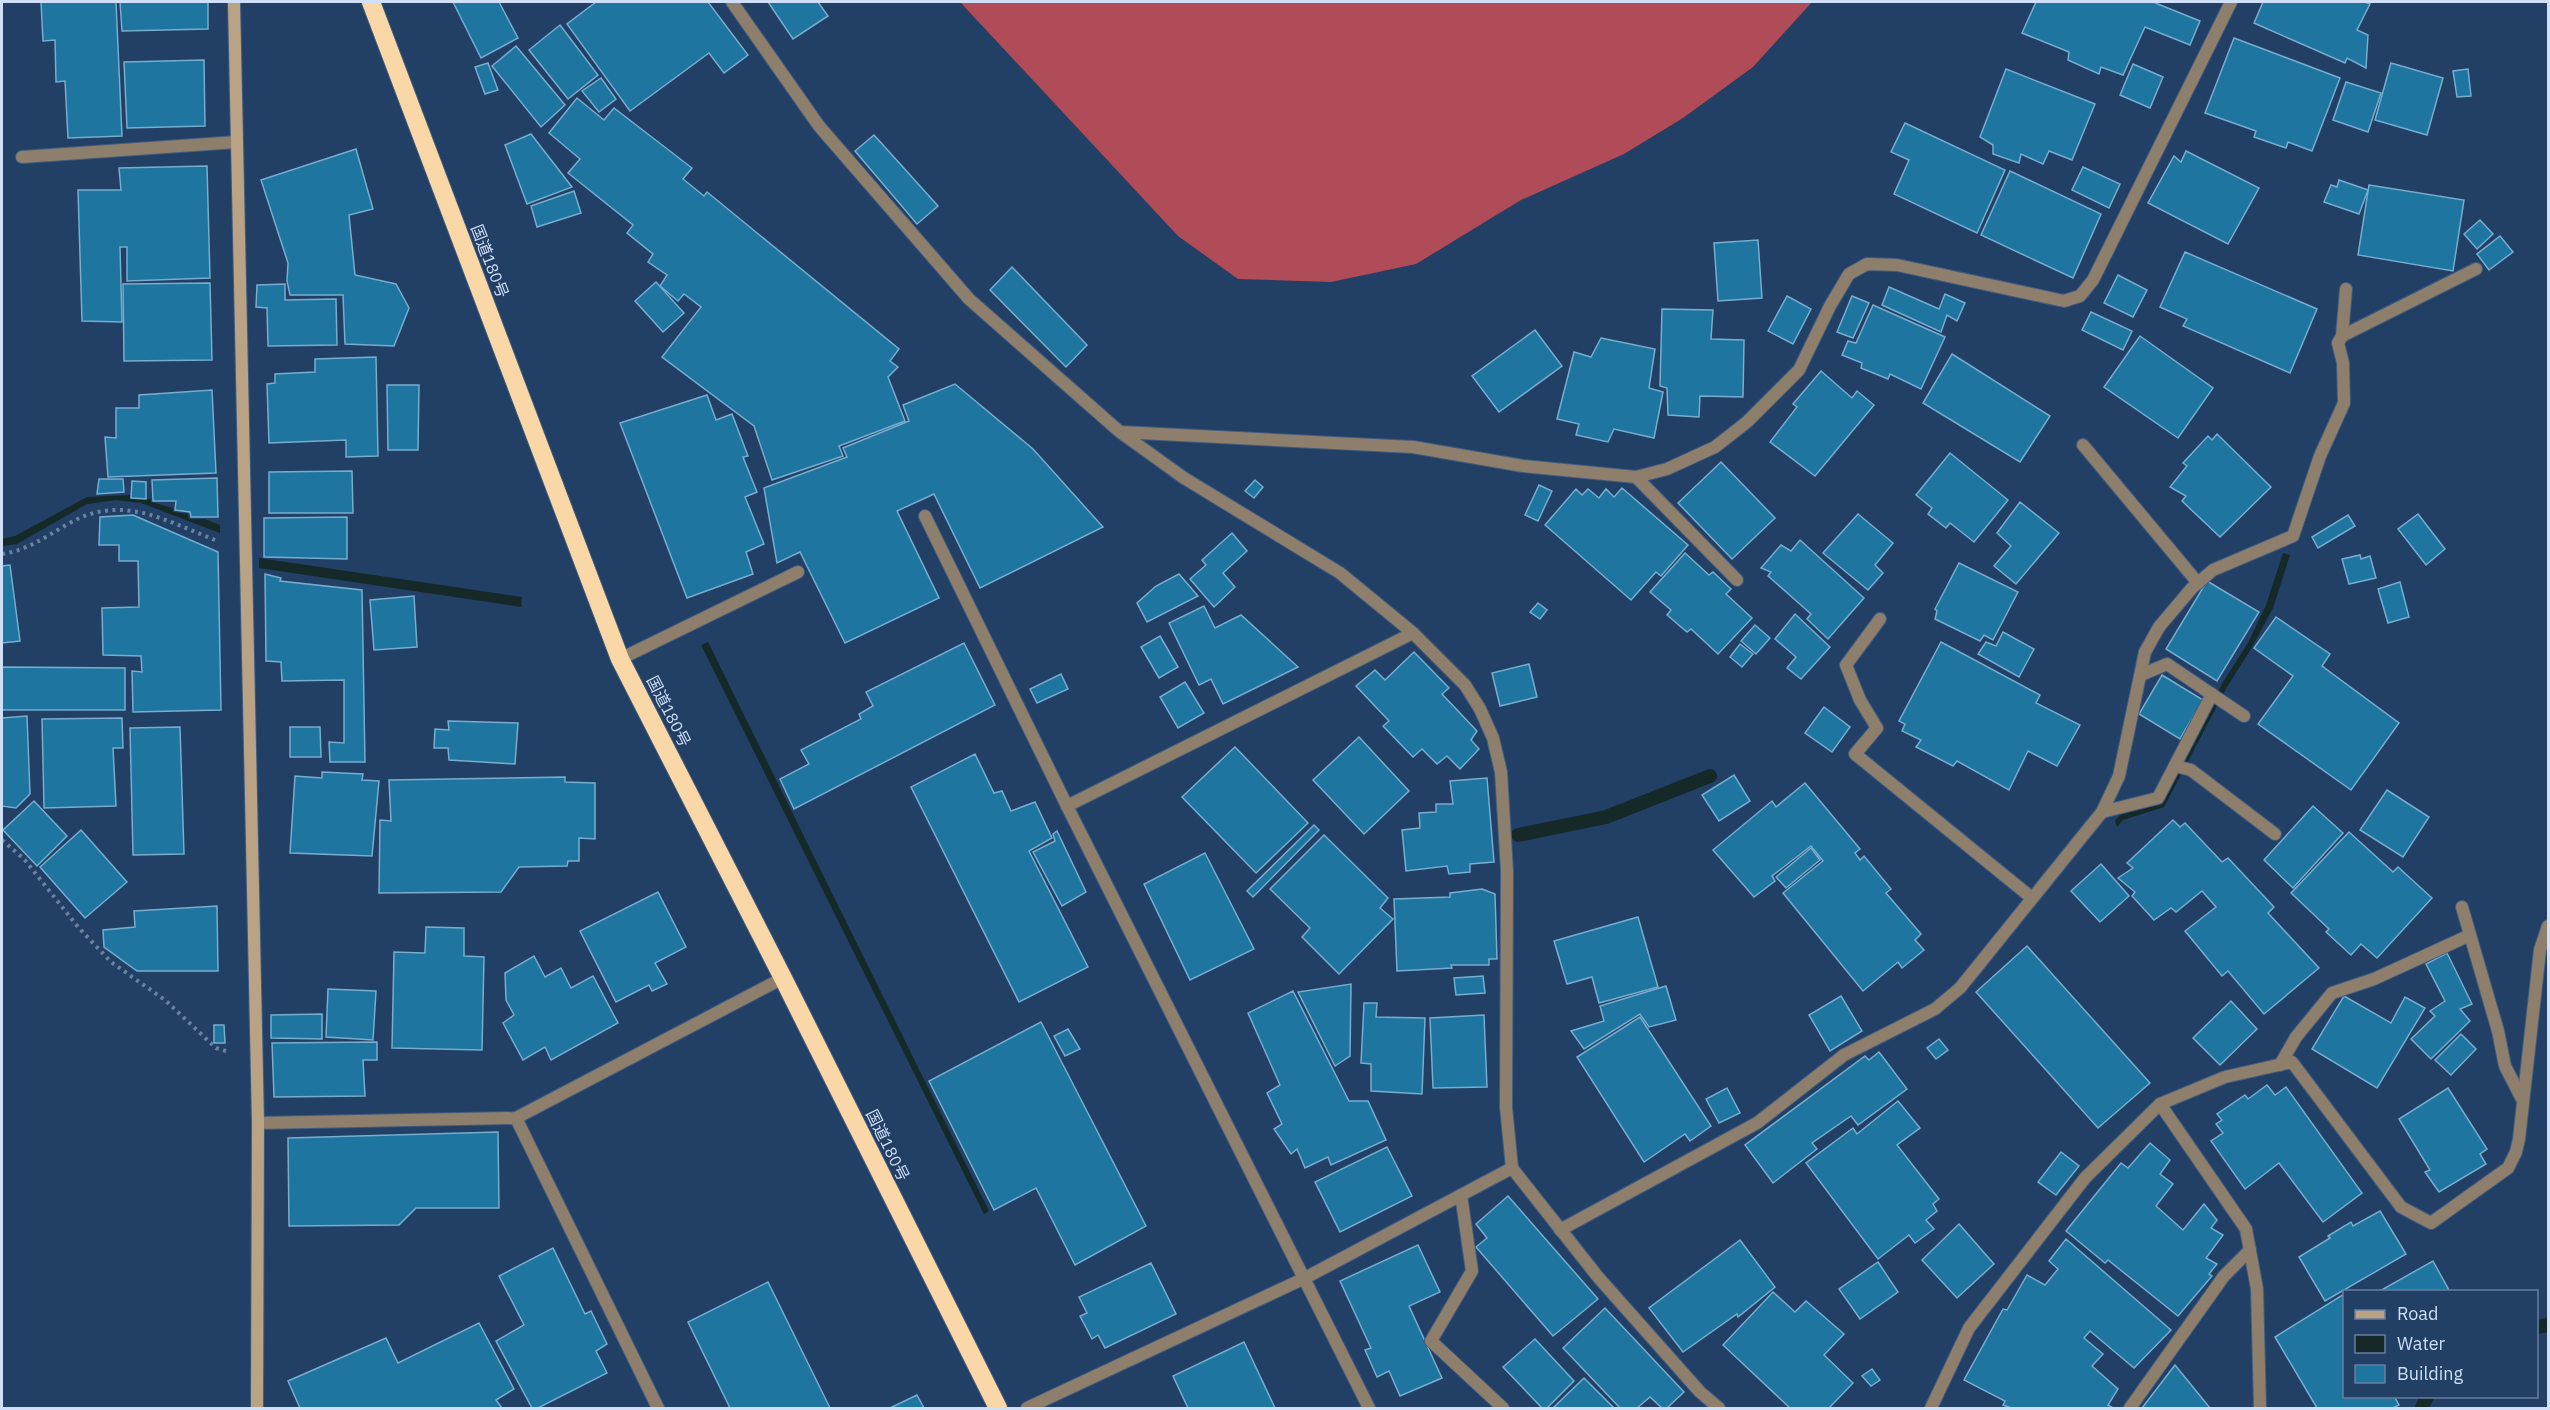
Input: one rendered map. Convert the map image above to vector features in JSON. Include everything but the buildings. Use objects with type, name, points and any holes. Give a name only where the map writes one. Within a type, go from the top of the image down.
[{"type":"highway","name":"国道180号","points":[[371,2],[620,659],[998,1408]]},
{"type":"street","points":[[234,2],[258,1123],[257,1408]]},
{"type":"street","points":[[732,2],[819,126],[969,298],[1119,432],[1184,478],[1340,573],[1413,633],[1465,685],[1493,738],[1501,772],[1507,871],[1506,1107],[1512,1168],[1560,1230],[1645,1330],[1700,1392],[1719,1408]]},
{"type":"street","points":[[1119,432],[1413,447],[1523,466],[1636,477],[1667,469],[1715,447],[1747,422],[1798,370],[1849,274],[1867,264],[1897,265],[2064,301],[2080,296],[2093,280],[2231,2]]},
{"type":"street","points":[[22,157],[237,142]]},
{"type":"street","points":[[2342,336],[2476,269]]},
{"type":"street","points":[[1560,1230],[1757,1123],[1844,1054],[1935,1009],[1960,988],[2102,812],[2119,776],[2145,652],[2158,627],[2213,570],[2293,536],[2320,456],[2344,403],[2343,363],[2338,343],[2342,336],[2346,288]]},
{"type":"street","points":[[2083,445],[2198,583]]},
{"type":"street","points":[[1636,477],[1737,580]]},
{"type":"street","points":[[926,516],[1067,806],[1370,1408]]},
{"type":"street","points":[[620,659],[798,572]]},
{"type":"street","points":[[1880,619],[1846,665],[1860,700],[1876,728],[1855,754],[2032,898]]},
{"type":"street","points":[[1067,806],[1413,633]]},
{"type":"street","points":[[2141,675],[2167,664],[2244,716]]},
{"type":"street","points":[[2102,812],[2158,798],[2212,694]]},
{"type":"street","points":[[2175,766],[2191,770],[2275,834]]},
{"type":"street","points":[[2462,907],[2498,1031],[2505,1066],[2523,1101]]},
{"type":"street","points":[[1931,1408],[1969,1328],[2085,1178],[2160,1104],[2225,1077],[2292,1062],[2401,1207],[2431,1223],[2508,1168],[2516,1152],[2540,950],[2548,926]]},
{"type":"street","points":[[2280,1065],[2296,1037],[2332,993],[2374,979],[2470,934]]},
{"type":"street","points":[[258,1123],[516,1118],[783,978]]},
{"type":"street","points":[[2160,1104],[2246,1229],[2257,1289],[2260,1408]]},
{"type":"street","points":[[516,1118],[658,1408]]},
{"type":"street","points":[[1027,1408],[1305,1278],[1512,1168]]},
{"type":"street","points":[[1461,1195],[1472,1271],[1431,1341],[1503,1408]]},
{"type":"street","points":[[2130,1408],[2224,1276],[2250,1251]]},
{"type":"path","points":[[2,554],[20,551],[91,512],[115,508],[142,511],[246,552]]},
{"type":"path","points":[[2,840],[24,859],[78,927],[111,962],[165,1000],[216,1048],[256,1057]]},
{"type":"shaded area","points":[[960,2],[1812,2],[1753,67],[1683,118],[1624,154],[1521,200],[1416,264],[1331,282],[1238,279],[1178,236]]},
{"type":"water","points":[[130,495],[130,499],[151,499],[151,502],[173,508],[173,512],[188,514],[189,519],[205,519],[220,525],[220,533],[141,503],[116,500],[87,504],[17,544],[2,546],[2,539],[15,536],[87,497]]},
{"type":"water","points":[[2283,553],[2290,555],[2273,608],[2227,687],[2164,807],[2123,820],[2117,827],[2115,820],[2122,813],[2160,803],[2223,682],[2248,643],[2266,605]]},
{"type":"water","points":[[259,558],[522,597],[521,607],[259,568]]},
{"type":"water","points":[[708,642],[989,1211],[984,1214],[701,645]]},
{"type":"waterway","points":[[1518,835],[1606,817],[1710,776]]},
{"type":"waterway","points":[[2538,1327],[2548,1325]]},
{"type":"waterway","points":[[2422,1408],[2426,1398]]}]
